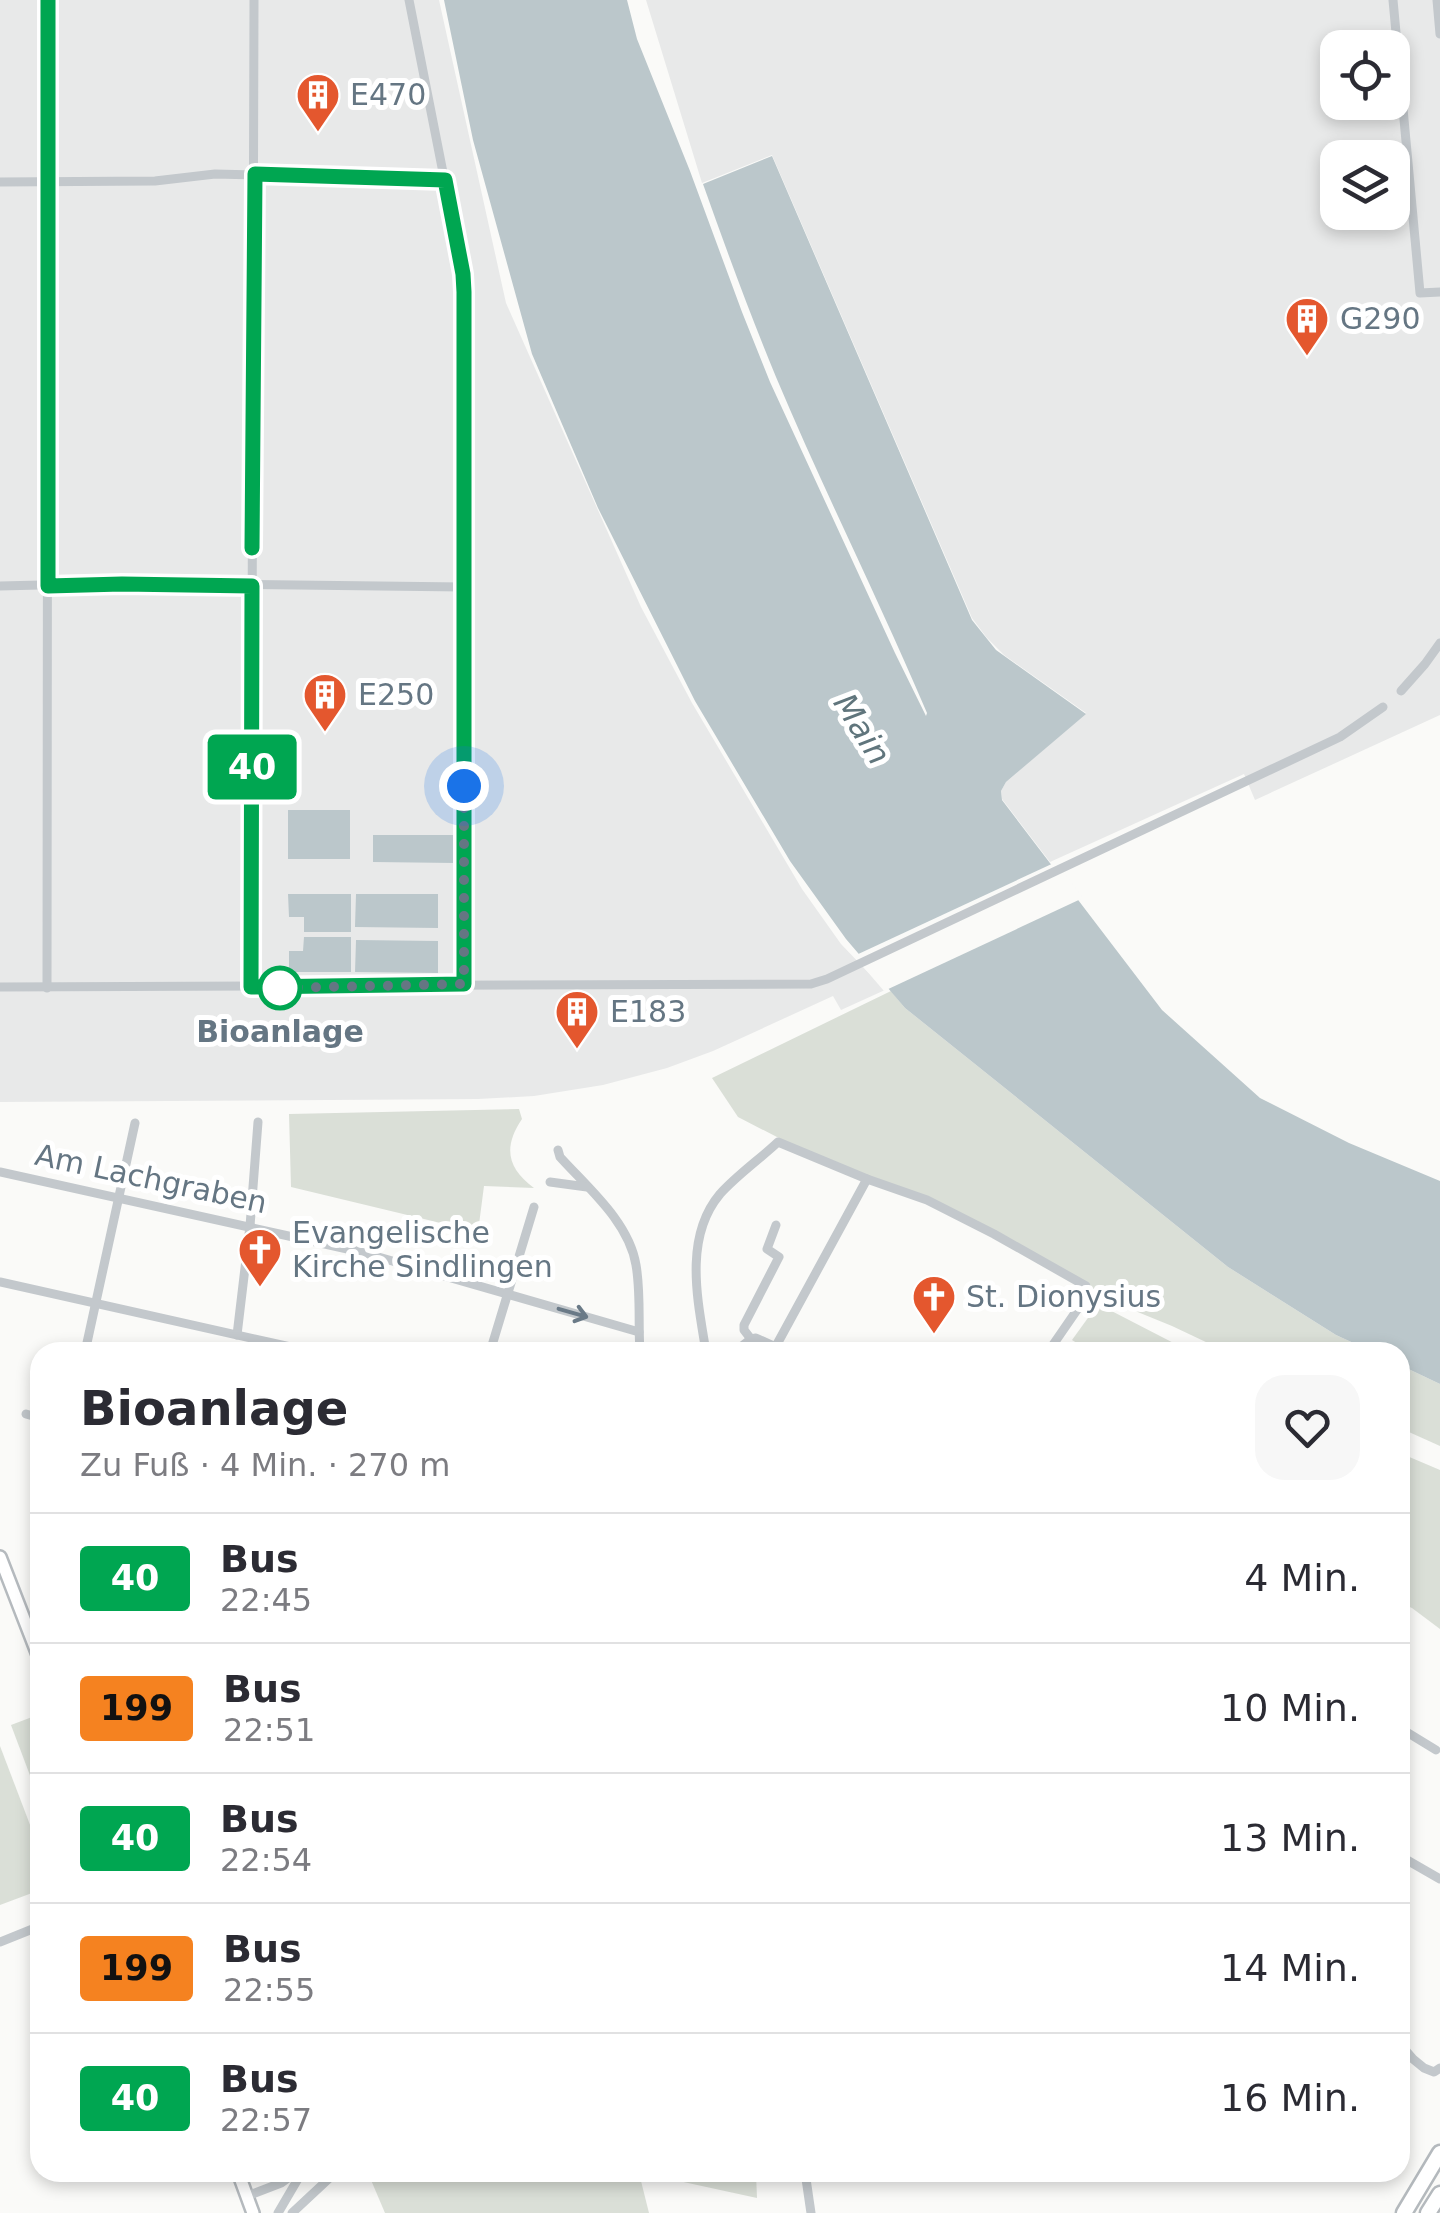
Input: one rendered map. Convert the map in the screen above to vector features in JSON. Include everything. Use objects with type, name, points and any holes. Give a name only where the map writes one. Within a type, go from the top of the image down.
[{"type":"highway","points":[[1404,2213],[1440,2153]]},
{"type":"highway","points":[[1428,2213],[1440,2194]]},
{"type":"main road","points":[[0,1557],[30,1634]]},
{"type":"main road","points":[[242,2182],[253,2213]]},
{"type":"street","points":[[46,988],[48,0]]},
{"type":"street","points":[[251,987],[254,0]]},
{"type":"street","points":[[409,0],[463,274],[464,984]]},
{"type":"street","points":[[1393,0],[1420,293],[1440,292]]},
{"type":"street","points":[[1437,0],[1440,34]]},
{"type":"street","points":[[0,182],[155,181],[215,174],[445,180]]},
{"type":"street","points":[[0,586],[463,586]]},
{"type":"street","points":[[1401,691],[1440,643]]},
{"type":"street","points":[[0,987],[811,984],[1340,738],[1384,707]]},
{"type":"street","points":[[237,1335],[258,1122]]},
{"type":"street","points":[[87,1342],[136,1123]]},
{"type":"street","points":[[705,1342],[695,1270],[704,1224],[720,1194],[778,1142],[926,1200],[1086,1286],[1088,1294],[1055,1342]]},
{"type":"street","points":[[558,1150],[560,1157],[615,1216],[628,1238],[636,1266],[640,1342]]},
{"type":"street","name":"Am Lachgraben","points":[[0,1172],[360,1252],[639,1332]]},
{"type":"street","points":[[778,1342],[867,1179]]},
{"type":"street","points":[[550,1182],[588,1188]]},
{"type":"street","points":[[493,1342],[534,1206]]},
{"type":"street","points":[[751,1338],[744,1325],[779,1257],[767,1249],[776,1225]]},
{"type":"street","points":[[0,1282],[268,1342]]},
{"type":"street","points":[[746,1342],[756,1338],[766,1342]]},
{"type":"street","points":[[26,1414],[30,1415]]},
{"type":"street","points":[[1410,1734],[1436,1750]]},
{"type":"street","points":[[1410,1862],[1440,1879]]},
{"type":"street","points":[[0,1942],[30,1930]]},
{"type":"street","points":[[1410,2056],[1424,2068],[1437,2070]]},
{"type":"street","points":[[247,2196],[283,2182]]},
{"type":"street","points":[[278,2213],[295,2182]]},
{"type":"street","points":[[292,2213],[325,2182]]},
{"type":"street","points":[[807,2182],[812,2213]]},
{"type":"shaded area","points":[[0,0],[439,0],[506,303],[641,607],[692,703],[802,889],[841,944],[885,990],[841,1010],[833,996],[667,1068],[603,1085],[534,1096],[0,1102]]},
{"type":"shaded area","points":[[646,0],[1440,0],[1440,715],[1255,800],[1244,774],[1050,862],[1002,799],[1001,791],[1006,782],[1086,713],[1004,655],[972,618],[772,155],[702,183]]},
{"type":"shaded area","points":[[891,991],[905,1008],[1228,1267],[1351,1342],[1206,1342],[1091,1293],[967,1217],[804,1151],[738,1117],[712,1078]]},
{"type":"shaded area","points":[[519,1109],[522,1119],[512,1139],[511,1156],[518,1173],[534,1188],[484,1186],[478,1232],[291,1187],[289,1114]]},
{"type":"shaded area","points":[[1098,1304],[1172,1342],[1075,1342],[1072,1340]]},
{"type":"shaded area","points":[[1410,1370],[1440,1384],[1440,1446],[1410,1432]]},
{"type":"shaded area","points":[[1410,1457],[1440,1470],[1440,1629],[1412,1608]]},
{"type":"shaded area","points":[[30,1718],[30,1775],[11,1725]]},
{"type":"shaded area","points":[[0,1746],[30,1825],[30,1894],[0,1905]]},
{"type":"shaded area","points":[[372,2182],[641,2182],[649,2213],[385,2213]]},
{"type":"shaded area","points":[[683,2182],[756,2182],[757,2198]]},
{"type":"water","name":"Main","points":[[444,0],[627,0],[637,39],[770,382],[926,716],[776,377],[703,184],[772,156],[972,620],[996,650],[1086,714],[1006,782],[1002,800],[1162,1010],[1260,1098],[1349,1143],[1440,1181],[1440,1384],[1410,1370],[1410,1342],[1351,1342],[1228,1267],[905,1008],[846,939],[790,861],[695,701],[598,508],[532,354],[473,140]]},
{"type":"water","points":[[288,810],[350,810],[350,859],[288,859]]},
{"type":"water","points":[[373,835],[455,835],[455,863],[373,862]]},
{"type":"water","points":[[288,894],[351,894],[351,932],[304,932],[304,917],[289,917]]},
{"type":"water","points":[[356,894],[438,894],[438,928],[355,927]]},
{"type":"water","points":[[304,937],[351,937],[351,972],[289,972],[289,951],[303,951]]},
{"type":"water","points":[[356,940],[438,941],[438,973],[355,972]]},
{"type":"pier","points":[[1056,862],[1083,898],[884,991],[854,956]]},
{"type":"bus line","name":"40","points":[[48,0],[48,586],[252,586],[251,987],[464,984],[464,292],[445,180],[255,174],[252,548]]},
{"type":"place","name":"E470","points":[[318,133]]},
{"type":"place","name":"G290","points":[[1307,357]]},
{"type":"place","name":"E250","points":[[325,733]]},
{"type":"place","name":"Bioanlage","points":[[280,988]]},
{"type":"place","name":"E183","points":[[577,1050]]},
{"type":"place","name":"Evangelische Kirche Sindlingen","points":[[260,1288]]},
{"type":"place","name":"St. Dionysius","points":[[934,1335]]},
{"type":"route","points":[[280,988],[464,984],[464,786]]}]
